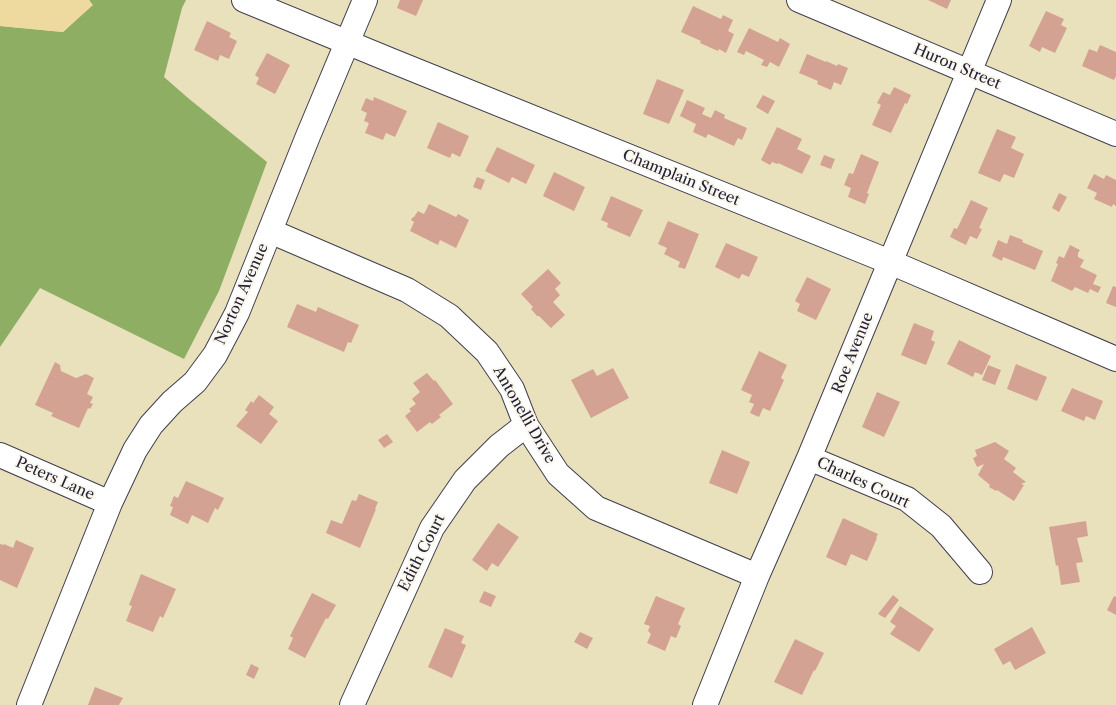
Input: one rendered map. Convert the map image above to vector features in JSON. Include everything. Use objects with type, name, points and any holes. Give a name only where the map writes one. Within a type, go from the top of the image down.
[{"type":"street","name":"Champlain Street","points":[[244,0],[890,262],[1116,359]]},
{"type":"street","name":"Norton Avenue","points":[[29,705],[110,503],[134,450],[151,425],[172,402],[195,382],[215,355],[237,313],[365,0]]},
{"type":"street","name":"Huron Street","points":[[799,0],[1116,134]]},
{"type":"street","name":"Roe Avenue","points":[[705,705],[757,576],[809,458],[999,0]]},
{"type":"street","name":"Antonelli Drive","points":[[270,231],[407,290],[449,316],[487,352],[512,390],[526,425],[558,474],[596,508],[757,576]]},
{"type":"street","name":"Edith Court","points":[[352,705],[432,528],[465,480],[499,446],[526,425]]},
{"type":"street","name":"Peters Lane","points":[[0,455],[110,503]]},
{"type":"street","name":"Charles Court","points":[[809,458],[907,500],[941,526],[980,572]]},
{"type":"green space","points":[[89,0],[186,0],[182,8],[164,77],[267,162],[219,291],[184,359],[40,288],[0,347],[0,26],[63,32],[92,5]]},
{"type":"sand","points":[[0,0],[89,0],[93,5],[63,32],[0,26]]},
{"type":"building","points":[[400,0],[423,0],[416,16],[397,8]]},
{"type":"building","points":[[928,0],[951,0],[947,9]]},
{"type":"building","points":[[693,6],[721,19],[723,15],[733,20],[728,31],[734,34],[726,53],[700,43],[701,41],[681,32]]},
{"type":"building","points":[[1046,11],[1064,19],[1061,25],[1067,28],[1055,53],[1042,47],[1040,52],[1029,46]]},
{"type":"building","points":[[207,21],[231,33],[229,37],[237,41],[229,59],[220,55],[218,61],[194,50]]},
{"type":"building","points":[[749,28],[778,42],[780,38],[790,44],[779,67],[770,62],[767,67],[761,65],[764,60],[746,51],[744,55],[737,52]]},
{"type":"building","points":[[1100,45],[1116,52],[1116,76],[1114,80],[1082,66],[1089,49],[1097,52]]},
{"type":"building","points":[[267,53],[290,65],[275,94],[256,84],[259,78],[255,75]]},
{"type":"building","points":[[807,54],[837,66],[838,64],[848,68],[841,85],[834,82],[831,90],[817,84],[818,81],[799,73]]},
{"type":"building","points":[[657,79],[684,90],[669,124],[643,114]]},
{"type":"building","points":[[894,87],[911,95],[907,104],[905,103],[891,133],[872,125],[881,105],[877,103],[883,92],[890,95]]},
{"type":"building","points":[[763,95],[775,101],[768,114],[756,107]]},
{"type":"building","points":[[374,97],[407,111],[395,137],[386,133],[383,140],[365,133],[369,123],[364,121],[367,113],[361,110],[366,98],[373,101]]},
{"type":"building","points":[[687,100],[705,108],[702,114],[711,118],[715,110],[725,115],[724,118],[747,128],[742,140],[738,138],[734,146],[708,134],[706,138],[693,132],[696,124],[680,116]]},
{"type":"building","points":[[438,122],[469,136],[460,157],[452,153],[450,158],[427,148]]},
{"type":"building","points":[[777,127],[802,139],[797,149],[811,156],[802,174],[778,163],[772,162],[770,165],[761,160]]},
{"type":"building","points":[[997,129],[1016,137],[1011,148],[1024,154],[1014,178],[1004,174],[1000,182],[978,173]]},
{"type":"building","points":[[497,147],[535,165],[526,184],[512,177],[509,183],[485,171]]},
{"type":"building","points":[[861,154],[879,162],[867,193],[869,194],[865,204],[848,197],[851,188],[844,185],[849,173],[853,174]]},
{"type":"building","points":[[824,155],[835,159],[831,169],[820,165]]},
{"type":"building","points":[[554,172],[585,187],[574,211],[543,196]]},
{"type":"building","points":[[1094,174],[1104,179],[1106,175],[1116,180],[1116,206],[1113,204],[1112,207],[1094,199],[1097,193],[1087,188]]},
{"type":"building","points":[[477,177],[485,180],[481,190],[473,187]]},
{"type":"building","points":[[1059,193],[1067,197],[1059,212],[1052,208]]},
{"type":"building","points":[[611,196],[643,210],[630,237],[607,227],[608,223],[601,220]]},
{"type":"building","points":[[971,200],[988,208],[979,228],[982,229],[977,239],[970,236],[966,245],[950,237],[954,228],[957,229]]},
{"type":"building","points":[[429,204],[456,217],[458,214],[469,220],[456,248],[440,240],[438,245],[410,231],[414,222],[411,220],[413,217],[418,211],[424,214]]},
{"type":"building","points":[[668,221],[699,234],[685,269],[678,267],[680,262],[664,254],[667,248],[658,244]]},
{"type":"building","points":[[1010,235],[1043,251],[1035,270],[1003,257],[1002,261],[992,256],[998,240],[1007,244]]},
{"type":"building","points":[[726,243],[758,257],[749,277],[742,274],[739,279],[715,267]]},
{"type":"building","points":[[1070,245],[1080,250],[1078,257],[1084,260],[1080,267],[1097,275],[1093,284],[1101,287],[1098,293],[1090,289],[1088,293],[1075,287],[1072,291],[1051,281],[1059,256],[1064,258]]},
{"type":"building","points":[[548,269],[561,283],[555,289],[560,295],[553,302],[565,315],[551,328],[537,316],[531,309],[533,307],[521,294]]},
{"type":"building","points":[[807,277],[831,289],[816,320],[797,311],[800,304],[795,301]]},
{"type":"building","points":[[1113,286],[1116,287],[1116,307],[1106,303]]},
{"type":"building","points":[[297,304],[316,312],[318,307],[359,325],[351,343],[348,342],[344,352],[287,327]]},
{"type":"building","points":[[914,323],[934,331],[931,340],[935,342],[926,365],[901,355]]},
{"type":"building","points":[[959,340],[991,356],[982,375],[975,372],[973,377],[947,364]]},
{"type":"building","points":[[759,351],[787,365],[781,378],[784,380],[770,411],[763,408],[759,417],[750,413],[754,404],[749,402],[752,395],[741,390]]},
{"type":"building","points":[[55,362],[60,365],[61,371],[76,378],[86,374],[94,378],[87,394],[93,397],[90,403],[93,404],[90,409],[88,408],[79,428],[51,416],[53,413],[35,405]]},
{"type":"building","points":[[1016,364],[1047,377],[1037,401],[1007,389]]},
{"type":"building","points":[[988,365],[1001,370],[995,385],[982,380]]},
{"type":"building","points":[[613,368],[629,398],[591,418],[571,380],[593,369],[597,376]]},
{"type":"building","points":[[427,373],[435,380],[453,404],[439,415],[441,417],[432,424],[430,422],[417,432],[405,416],[411,411],[409,409],[416,404],[412,399],[420,392],[413,383]]},
{"type":"building","points":[[1072,388],[1103,401],[1095,420],[1086,416],[1084,421],[1061,411]]},
{"type":"building","points":[[877,392],[900,402],[884,437],[862,427]]},
{"type":"building","points":[[259,395],[274,407],[269,414],[278,421],[261,444],[236,426],[248,412],[245,410],[251,401],[253,403]]},
{"type":"building","points":[[387,434],[393,442],[384,448],[378,440]]},
{"type":"building","points":[[995,442],[1009,451],[1004,459],[1016,468],[1013,472],[1026,482],[1021,484],[1024,485],[1014,501],[989,487],[990,485],[978,475],[984,464],[977,467],[973,458],[977,456],[975,450]]},
{"type":"building","points":[[722,450],[750,462],[737,494],[709,483]]},
{"type":"building","points":[[186,481],[224,498],[218,510],[215,508],[208,523],[192,515],[188,524],[170,515],[173,507],[170,506],[174,496],[178,498]]},
{"type":"building","points":[[359,494],[378,502],[360,548],[326,533],[331,520],[342,524],[352,500],[356,501]]},
{"type":"building","points":[[843,518],[878,534],[867,561],[851,554],[846,566],[826,557]]},
{"type":"building","points":[[1086,521],[1088,536],[1077,538],[1083,562],[1076,563],[1080,582],[1061,585],[1049,527]]},
{"type":"building","points":[[498,523],[519,537],[498,567],[492,563],[487,571],[472,560]]},
{"type":"building","points":[[16,540],[34,548],[17,588],[0,580],[0,544],[13,548]]},
{"type":"building","points":[[141,574],[176,589],[163,618],[160,616],[153,632],[126,621],[132,606],[129,605]]},
{"type":"building","points":[[484,591],[496,596],[491,607],[479,602]]},
{"type":"building","points":[[312,593],[336,605],[328,619],[326,618],[305,658],[288,649],[293,638],[290,636]]},
{"type":"building","points":[[893,595],[899,600],[885,618],[878,614]]},
{"type":"building","points":[[656,596],[685,608],[678,624],[681,626],[676,638],[671,636],[665,651],[647,643],[651,634],[648,631],[650,626],[644,624]]},
{"type":"building","points":[[1114,596],[1116,597],[1116,615],[1107,610]]},
{"type":"building","points":[[900,606],[934,629],[919,652],[890,634],[896,626],[890,622]]},
{"type":"building","points":[[1032,627],[1046,653],[1015,670],[1010,661],[1003,665],[994,649]]},
{"type":"building","points":[[445,628],[464,636],[461,643],[466,645],[452,678],[428,667]]},
{"type":"building","points":[[580,632],[593,638],[587,649],[574,642]]},
{"type":"building","points":[[795,639],[824,653],[802,695],[774,682]]},
{"type":"building","points":[[251,664],[259,668],[254,679],[246,675]]},
{"type":"building","points":[[95,687],[123,698],[119,705],[88,705]]}]
